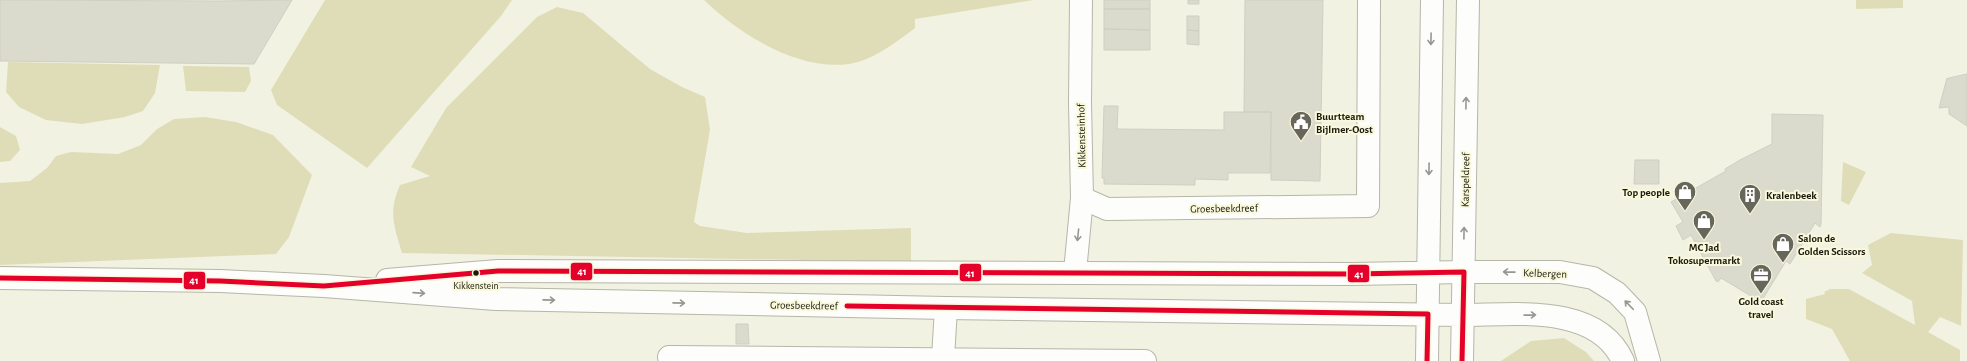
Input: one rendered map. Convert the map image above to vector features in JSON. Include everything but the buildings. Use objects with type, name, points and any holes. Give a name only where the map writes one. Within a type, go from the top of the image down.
[{"type":"street","name":"Kikkensteinhof","points":[[1075,272],[1082,198],[1080,103],[1081,0]]},
{"type":"street","name":"Groesbeekdreef","points":[[1082,198],[1107,209],[1368,206],[1369,0]]},
{"type":"street","points":[[1427,361],[1432,0]]},
{"type":"street","name":"Karspeldreef","points":[[1462,361],[1468,0]]},
{"type":"street","name":"Groesbeekdreef","points":[[324,286],[498,271],[1428,273]]},
{"type":"street","name":"Kelbergen","points":[[1428,273],[1560,272],[1593,278],[1617,294],[1635,312],[1649,361]]},
{"type":"street","name":"Groesbeekdreef","points":[[0,278],[220,281],[324,286],[496,299],[946,308],[1463,315]]},
{"type":"street","points":[[943,358],[946,308]]},
{"type":"street","points":[[1463,315],[1547,314],[1573,319],[1597,331],[1618,350],[1623,361]]},
{"type":"street","points":[[669,357],[943,358],[1145,361]]},
{"type":"shaded area","points":[[325,0],[512,0],[501,16],[367,168],[277,105],[271,90]]},
{"type":"shaded area","points":[[704,0],[1034,0],[915,19],[915,28],[876,55],[849,64],[830,65],[810,62],[790,56],[770,47],[734,25]]},
{"type":"shaded area","points":[[1856,0],[1903,0],[1903,8],[1856,9]]},
{"type":"shaded area","points":[[557,7],[583,13],[650,69],[682,87],[705,97],[710,130],[694,222],[700,226],[747,233],[911,228],[911,262],[402,253],[395,227],[393,211],[396,195],[400,185],[430,176],[411,167],[446,108],[537,17]]},
{"type":"shaded area","points":[[8,62],[160,65],[155,93],[143,111],[125,117],[82,124],[46,120],[19,107],[6,92]]},
{"type":"shaded area","points":[[183,66],[249,67],[251,81],[245,92],[186,91]]},
{"type":"shaded area","points":[[205,117],[236,122],[273,135],[312,175],[289,237],[276,254],[0,265],[0,183],[30,181],[47,168],[56,156],[71,152],[118,154],[141,145],[157,129],[174,119]]},
{"type":"shaded area","points":[[0,127],[16,136],[20,150],[10,161],[0,162]]},
{"type":"shaded area","points":[[1843,162],[1866,172],[1849,205],[1841,201]]},
{"type":"shaded area","points":[[1891,233],[1963,240],[1961,326],[1940,317],[1928,332],[1960,350],[1960,361],[1850,361],[1832,329],[1806,319],[1806,299],[1825,294],[1824,292],[1830,289],[1849,289],[1915,325],[1912,301],[1862,273],[1872,265],[1868,245]]},
{"type":"shaded area","points":[[1564,338],[1586,352],[1594,361],[1501,361],[1531,341]]},
{"type":"transit line","name":"41","points":[[0,278],[220,281],[324,286],[498,271],[1352,274],[1464,272],[1462,361]]},
{"type":"transit line","name":"41","points":[[847,306],[1428,314],[1427,361]]},
{"type":"place","name":"Buurtteam Bijlmer-Oost","points":[[1301,142]]},
{"type":"place","name":"Top people","points":[[1685,212]]},
{"type":"place","name":"Kralenbeek","points":[[1750,214]]},
{"type":"place","name":"MC Jad Tokosupermarkt","points":[[1704,240]]},
{"type":"place","name":"Salon de Golden Scissors","points":[[1783,264]]},
{"type":"place","name":"Kikkenstein","points":[[476,273]]},
{"type":"place","name":"Gold coast travel","points":[[1761,294]]}]
